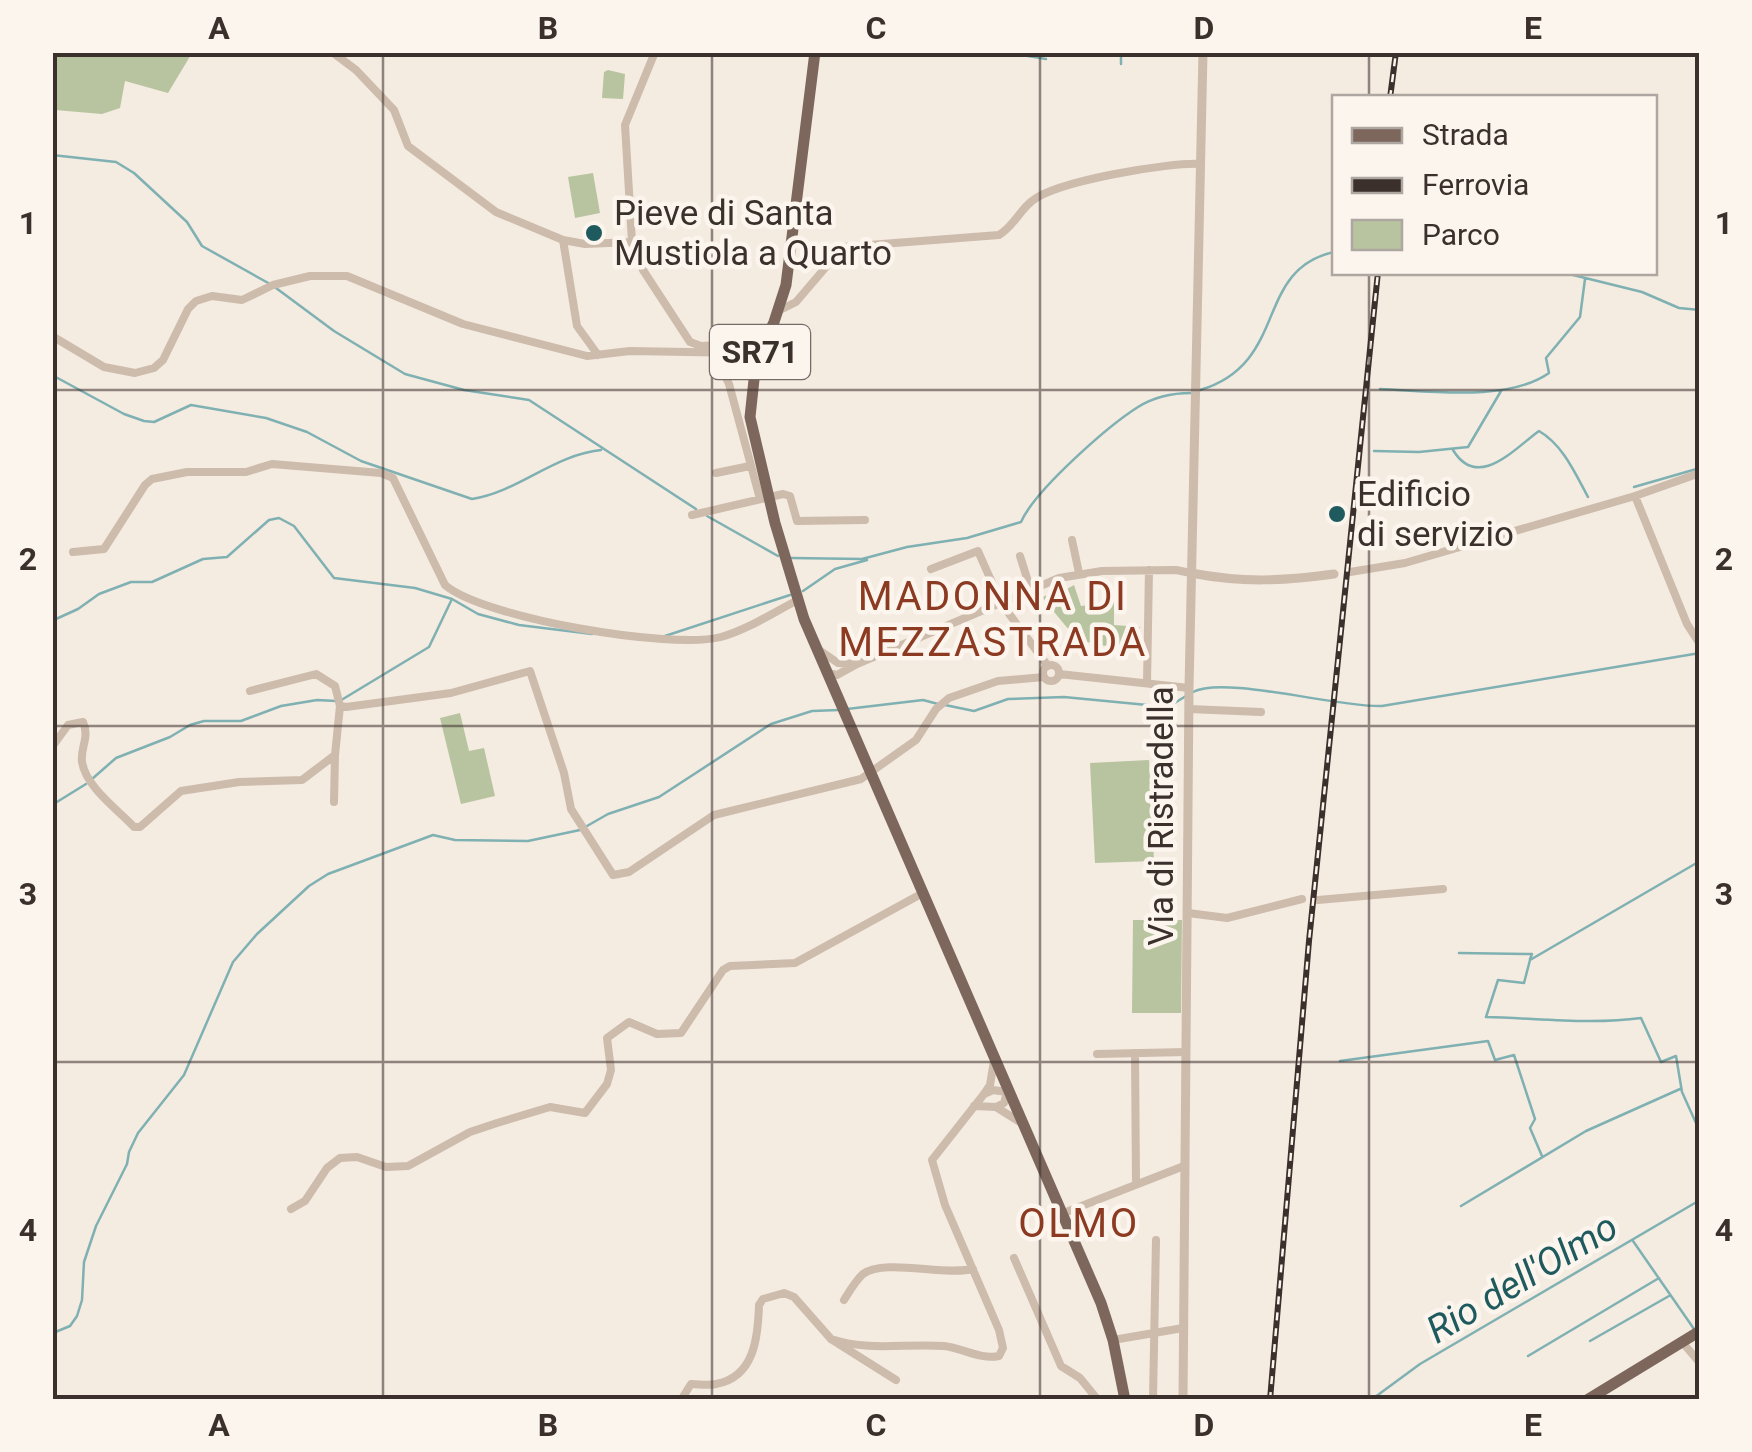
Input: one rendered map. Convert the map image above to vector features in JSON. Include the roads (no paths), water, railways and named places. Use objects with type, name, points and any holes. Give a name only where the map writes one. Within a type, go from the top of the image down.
[{"type":"main road","name":"SR71","points":[[815,52],[786,286],[778,311],[753,356],[750,417],[764,498],[824,670],[1101,1303],[1125,1400]]},
{"type":"main road","points":[[1587,1400],[1700,1331]]},
{"type":"street","points":[[332,52],[356,70],[394,110],[408,146],[496,212],[564,240],[596,244],[632,242]]},
{"type":"street","points":[[655,52],[625,125],[632,242],[643,270],[690,342],[700,346],[743,344],[753,356]]},
{"type":"street","name":"Via di Ristradella","points":[[1183,1400],[1188,708],[1203,52]]},
{"type":"street","points":[[778,311],[796,302],[843,247],[999,235],[1010,228],[1032,200],[1050,193],[1082,182],[1182,162],[1201,164]]},
{"type":"street","points":[[564,240],[578,326],[598,356]]},
{"type":"street","points":[[52,336],[104,367],[134,373],[154,368],[163,360],[188,309],[196,301],[212,296],[242,300],[310,276],[348,276],[463,324],[598,356],[630,351],[753,356]]},
{"type":"street","points":[[715,355],[729,384],[750,466],[764,498]]},
{"type":"street","points":[[73,552],[104,549],[144,485],[152,479],[187,472],[246,472],[281,464],[381,473],[393,478],[445,585],[458,596],[526,620],[694,640],[722,637],[798,600]]},
{"type":"street","points":[[716,473],[750,466]]},
{"type":"street","points":[[1350,572],[1404,563],[1635,496],[1700,472]]},
{"type":"street","points":[[692,515],[790,496],[797,521],[864,520]]},
{"type":"street","points":[[1635,496],[1686,624],[1700,644]]},
{"type":"street","points":[[1072,540],[1079,573]]},
{"type":"street","points":[[931,569],[978,551],[1001,603],[1048,666]]},
{"type":"street","points":[[1020,556],[1031,591]]},
{"type":"street","points":[[1147,683],[1149,570]]},
{"type":"street","points":[[857,664],[838,663],[824,670],[830,675],[841,674],[1079,573],[1176,570],[1235,582],[1334,574]]},
{"type":"street","points":[[815,647],[838,663]]},
{"type":"street","points":[[1044,677],[1043,670],[1048,666],[1056,667],[1059,674]]},
{"type":"street","points":[[340,706],[451,693],[530,671],[564,773],[571,809],[613,875],[629,872],[714,814],[861,779],[916,740],[945,700],[998,681],[1044,677],[1052,681],[1059,674]]},
{"type":"street","points":[[250,691],[316,674],[335,686],[340,706],[334,802]]},
{"type":"street","points":[[839,704],[841,674]]},
{"type":"street","points":[[1059,674],[1189,688]]},
{"type":"street","points":[[1188,708],[1262,712]]},
{"type":"street","points":[[52,746],[68,725],[83,722],[87,731],[81,758],[93,784],[134,826],[140,827],[180,791],[238,782],[302,780],[335,756]]},
{"type":"street","points":[[1318,900],[1443,889]]},
{"type":"street","points":[[290,1209],[305,1201],[326,1168],[340,1158],[357,1157],[386,1167],[408,1166],[470,1132],[550,1107],[585,1113],[607,1084],[612,1070],[607,1038],[613,1030],[628,1022],[658,1034],[680,1033],[723,970],[730,966],[795,963],[921,894]]},
{"type":"street","points":[[1188,913],[1226,918],[1302,899]]},
{"type":"street","points":[[1096,1054],[1186,1052]]},
{"type":"street","points":[[1135,1053],[1136,1183]]},
{"type":"street","points":[[831,1339],[877,1349],[940,1346],[986,1358],[999,1356],[1002,1348],[998,1330],[945,1205],[932,1160],[990,1085],[994,1061]]},
{"type":"street","points":[[984,1094],[993,1090],[1007,1092],[1004,1103],[996,1108]]},
{"type":"street","points":[[974,1106],[996,1108],[1020,1123]]},
{"type":"street","points":[[1061,1214],[1184,1166]]},
{"type":"street","points":[[1154,1400],[1156,1240]]},
{"type":"street","points":[[1014,1258],[1061,1366],[1080,1378],[1098,1400]]},
{"type":"street","points":[[844,1300],[864,1273],[886,1267],[960,1272],[972,1269]]},
{"type":"street","points":[[681,1400],[691,1384],[720,1384],[746,1367],[754,1351],[758,1305],[784,1292],[794,1297],[831,1339],[896,1380]]},
{"type":"street","points":[[1113,1340],[1183,1328]]},
{"type":"street","points":[[1682,1342],[1700,1363]]},
{"type":"waterway","points":[[1005,52],[1046,59]]},
{"type":"waterway","points":[[1121,52],[1121,64]]},
{"type":"waterway","points":[[52,155],[116,162],[134,173],[187,222],[202,246],[270,284]]},
{"type":"waterway","points":[[1200,390],[1228,377],[1248,360],[1292,277],[1309,262],[1332,253]]},
{"type":"waterway","points":[[1573,275],[1642,292],[1679,308],[1700,310]]},
{"type":"waterway","points":[[1380,389],[1491,391],[1532,382],[1549,373],[1546,358],[1580,317],[1585,279]]},
{"type":"waterway","points":[[276,288],[334,331],[405,374],[464,390],[529,400],[696,509]]},
{"type":"waterway","points":[[52,375],[144,421],[154,422],[191,405],[266,418],[307,432],[361,461],[472,499],[505,489],[567,459],[601,450]]},
{"type":"waterway","points":[[1374,451],[1468,447],[1501,391]]},
{"type":"waterway","points":[[791,558],[862,559],[967,538],[1021,522],[1056,477],[1125,416],[1157,398],[1191,393]]},
{"type":"waterway","points":[[1453,450],[1463,462],[1485,467],[1507,456],[1539,431],[1562,452],[1588,497]]},
{"type":"waterway","points":[[1634,487],[1700,468]]},
{"type":"waterway","points":[[707,516],[778,556]]},
{"type":"waterway","points":[[56,619],[99,594],[131,582],[152,582],[203,559],[227,557],[269,520],[279,518],[294,526],[334,578],[415,588],[452,599],[478,614],[519,625],[592,634]]},
{"type":"waterway","points":[[803,591],[835,569],[867,560]]},
{"type":"waterway","points":[[665,636],[790,595]]},
{"type":"waterway","points":[[343,699],[429,647],[451,601]]},
{"type":"waterway","points":[[1193,692],[1229,687],[1382,706],[1700,653]]},
{"type":"waterway","points":[[945,705],[974,711],[1008,699],[1064,697],[1168,707],[1186,696]]},
{"type":"waterway","points":[[847,709],[923,700],[938,704]]},
{"type":"waterway","points":[[92,779],[116,758],[190,725],[241,721],[281,706],[336,701]]},
{"type":"waterway","points":[[587,826],[608,814],[659,797],[771,724],[812,711],[839,710]]},
{"type":"waterway","points":[[52,805],[86,784]]},
{"type":"waterway","points":[[53,1333],[70,1326],[77,1316],[84,1262],[138,1133],[184,1075],[233,962],[257,934],[309,886],[328,874],[433,835],[455,840],[528,841],[580,830]]},
{"type":"waterway","points":[[1700,861],[1530,960],[1524,983],[1498,980],[1486,1017],[1583,1021],[1641,1018],[1661,1062],[1676,1056],[1682,1092],[1700,1132]]},
{"type":"waterway","points":[[1459,953],[1532,954],[1530,959]]},
{"type":"waterway","points":[[1340,1061],[1488,1041],[1495,1060],[1514,1055],[1535,1119],[1530,1128],[1542,1156]]},
{"type":"waterway","points":[[1461,1206],[1586,1131],[1680,1089]]},
{"type":"waterway","name":"Rio dell'Olmo","points":[[1371,1400],[1420,1364],[1700,1200]]},
{"type":"waterway","points":[[1633,1241],[1694,1329]]},
{"type":"waterway","points":[[1528,1356],[1659,1278]]},
{"type":"waterway","points":[[1590,1341],[1669,1296]]},
{"type":"railway","points":[[1390,95],[1396,52]]},
{"type":"railway","points":[[1270,1400],[1309,941],[1378,275]]},
{"type":"place","name":"Pieve di Santa Mustiola a Quarto","points":[[594,233]]},
{"type":"place","name":"Edificio di servizio","points":[[1337,514]]},
{"type":"district","name":"MADONNA DI MEZZASTRADA","points":[[993,619]]},
{"type":"district","name":"OLMO","points":[[1079,1223]]}]
